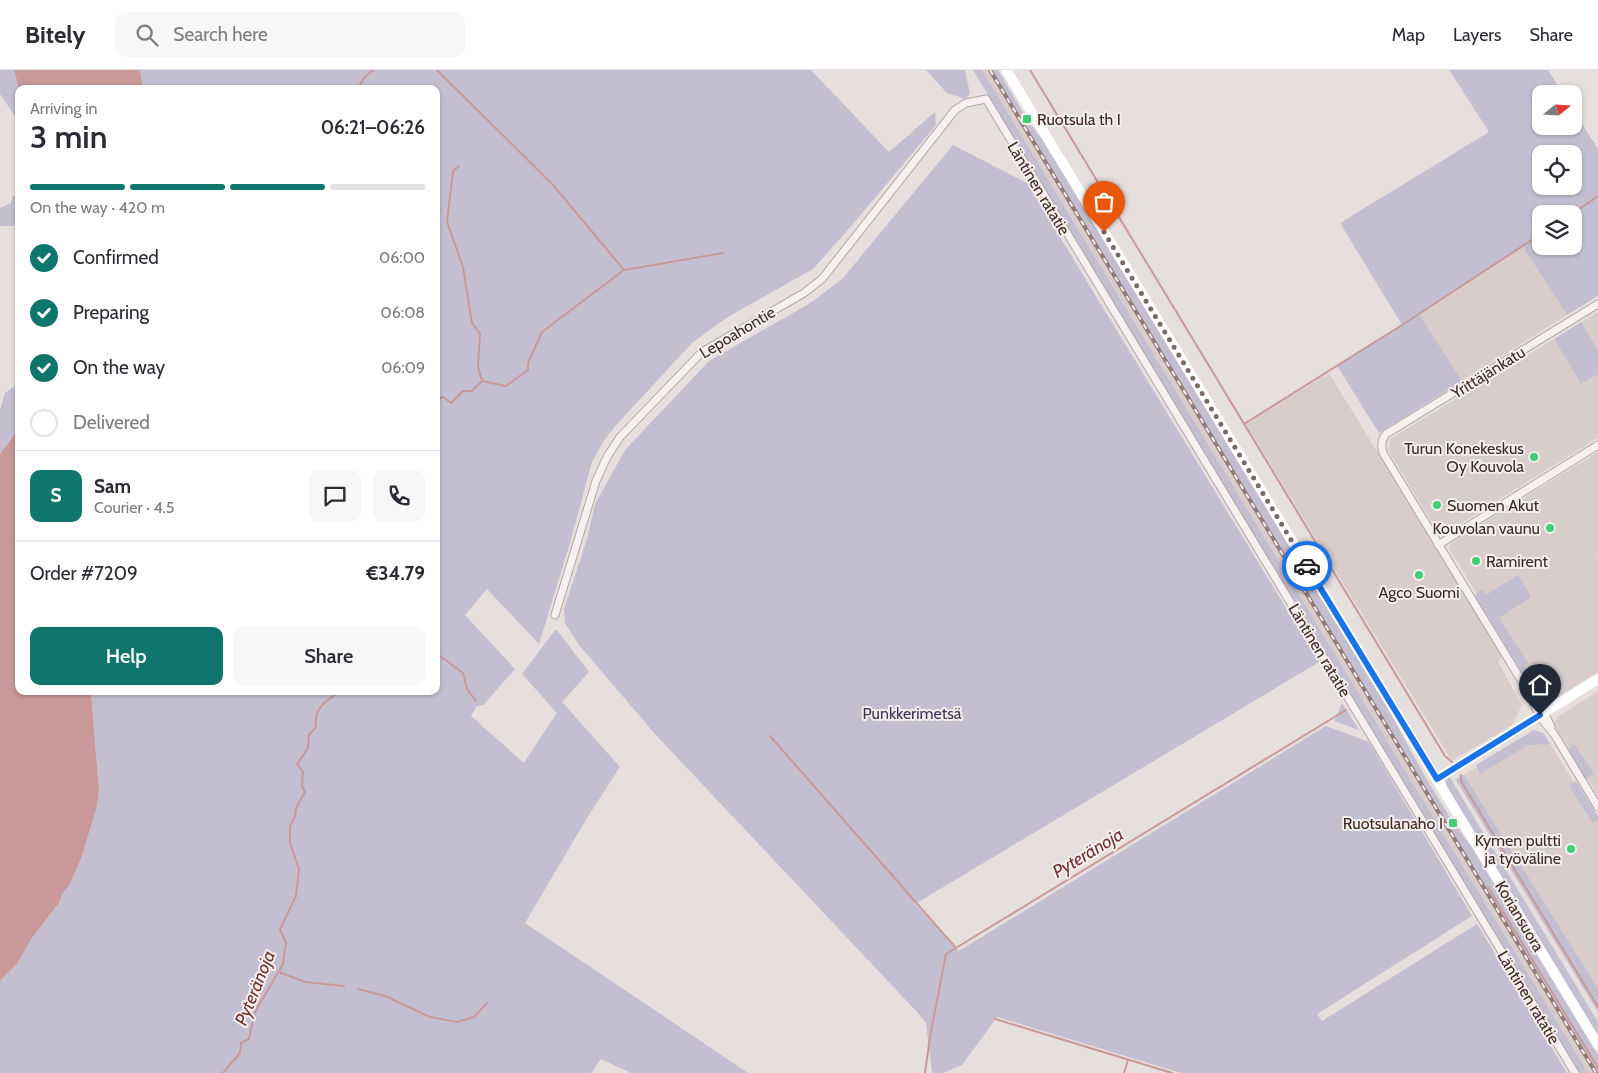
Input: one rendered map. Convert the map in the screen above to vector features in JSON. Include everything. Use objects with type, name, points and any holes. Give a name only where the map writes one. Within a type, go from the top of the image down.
[{"type":"main road","name":"Koriansuora","points":[[1006,70],[1598,1045]]},
{"type":"main road","points":[[1437,779],[1598,679]]},
{"type":"street","name":"Lepoahontie","points":[[555,615],[596,481],[607,457],[620,437],[702,352],[804,292],[822,279],[956,110],[966,103],[986,99]]},
{"type":"street","name":"Läntinen ratatie","points":[[986,99],[1575,1073]]},
{"type":"street","name":"Yrittäjänkatu","points":[[1438,545],[1383,453],[1382,442],[1386,434],[1598,304]]},
{"type":"street","points":[[1598,445],[1438,545],[1598,807]]},
{"type":"shaded area","points":[[14,70],[140,70],[142,85],[18,85]]},
{"type":"shaded area","points":[[982,70],[992,70],[1598,1073],[1588,1073]]},
{"type":"shaded area","points":[[1523,247],[1567,315],[1462,381],[1419,314]]},
{"type":"shaded area","points":[[1598,312],[1598,350],[1581,322]]},
{"type":"shaded area","points":[[1554,339],[1581,384],[1598,374],[1598,438],[1442,535],[1438,533],[1388,450],[1390,439]]},
{"type":"shaded area","points":[[1329,373],[1502,656],[1498,662],[1522,705],[1512,725],[1452,761],[1246,424]]},
{"type":"shaded area","points":[[15,433],[15,695],[91,695],[99,791],[97,806],[82,856],[70,884],[62,894],[59,903],[32,938],[17,964],[0,981],[0,454]]},
{"type":"shaded area","points":[[1598,452],[1598,551],[1596,552],[1598,554],[1598,672],[1549,703],[1541,700],[1449,548],[1451,543]]},
{"type":"shaded area","points":[[1598,691],[1598,796],[1554,725],[1557,717]]},
{"type":"shaded area","points":[[1533,733],[1544,734],[1598,821],[1598,988],[1464,775]]},
{"type":"green space","points":[[0,70],[14,70],[18,85],[15,85],[15,116],[0,94]]},
{"type":"green space","points":[[140,70],[811,70],[889,152],[935,112],[936,125],[813,269],[726,318],[692,343],[604,440],[592,462],[570,543],[539,644],[487,589],[465,615],[515,669],[483,705],[477,706],[471,716],[524,763],[557,713],[522,674],[556,629],[589,672],[562,702],[620,767],[587,818],[525,923],[748,1073],[631,1073],[601,1059],[591,1073],[0,1073],[0,981],[17,964],[32,938],[59,903],[62,894],[70,884],[82,856],[97,806],[99,791],[91,695],[440,695],[440,85],[142,85]]},
{"type":"green space","points":[[926,70],[965,70],[970,94],[965,99],[947,93]]},
{"type":"green space","points":[[973,70],[982,70],[1588,1073],[1580,1073]]},
{"type":"green space","points":[[992,70],[998,70],[1028,121],[1045,143],[1383,699],[1437,796],[1475,851],[1598,1055],[1598,1073]]},
{"type":"green space","points":[[1449,70],[1548,70],[1557,85],[1532,85],[1532,135],[1582,135],[1582,124],[1598,149],[1598,296],[1567,315],[1523,247],[1419,314],[1462,381],[1379,433],[1337,366],[1402,325],[1340,223],[1489,132]]},
{"type":"green space","name":"Punkkerimetsä","points":[[953,145],[1027,183],[1319,662],[915,904],[959,951],[1326,726],[1369,742],[1472,916],[1317,1014],[1322,1021],[1477,924],[1567,1073],[1181,1073],[997,1017],[962,1065],[943,1073],[932,1073],[926,1023],[917,1012],[655,734],[579,645],[565,623],[564,609],[587,539],[595,504],[625,450],[709,361],[812,302],[843,278]]},
{"type":"green space","points":[[13,196],[15,196],[15,226],[0,226],[0,208],[11,203]]},
{"type":"green space","points":[[1581,322],[1598,350],[1598,374],[1581,384],[1554,339]]},
{"type":"green space","points":[[15,386],[15,433],[0,454],[0,410],[5,393]]},
{"type":"green space","points":[[1518,575],[1530,598],[1499,618],[1528,663],[1524,665],[1543,697],[1551,696],[1554,698],[1548,704],[1542,703],[1538,699],[1476,598],[1476,595],[1482,589],[1486,595]]},
{"type":"green space","points":[[1342,703],[1359,730],[1334,721]]},
{"type":"green space","points":[[1534,730],[1543,733],[1550,744],[1528,745],[1480,774],[1476,765]]},
{"type":"green space","points":[[1574,744],[1594,774],[1585,780],[1568,750]]},
{"type":"green space","points":[[1464,775],[1598,988],[1598,1012],[1456,780]]},
{"type":"green space","points":[[1449,776],[1598,1022],[1598,1036],[1447,789],[1446,781]]},
{"type":"green space","points":[[1576,781],[1598,816],[1598,820],[1593,823],[1569,786]]},
{"type":"waterway","points":[[360,85],[363,79],[373,70]]},
{"type":"waterway","points":[[437,70],[553,185],[624,270]]},
{"type":"waterway","points":[[1030,70],[1445,756],[1453,763]]},
{"type":"waterway","points":[[459,166],[453,171],[447,222],[463,267],[472,323],[480,334],[478,367],[482,381]]},
{"type":"waterway","points":[[1582,207],[1598,196]]},
{"type":"waterway","points":[[1244,424],[1402,325],[1532,240]]},
{"type":"waterway","points":[[440,398],[443,397],[451,403],[463,391],[472,391],[482,381],[506,386],[528,370],[528,363],[542,332],[624,270],[723,253]]},
{"type":"waterway","points":[[440,656],[463,673],[467,689],[476,701]]},
{"type":"waterway","name":"Pyteränoja","points":[[223,1073],[240,1053],[241,1043],[249,1039],[255,1012],[283,964],[286,943],[280,929],[296,896],[299,869],[290,843],[290,826],[295,817],[296,808],[305,792],[302,786],[303,772],[297,764],[308,748],[309,735],[316,727],[319,710],[326,701],[335,695]]},
{"type":"waterway","name":"Pyteränoja","points":[[925,1073],[946,954],[1346,710]]},
{"type":"waterway","points":[[770,736],[956,948]]},
{"type":"waterway","points":[[1461,775],[1461,781],[1598,1007]]},
{"type":"waterway","points":[[1488,887],[1598,1068]]},
{"type":"waterway","points":[[279,972],[305,982],[344,986]]},
{"type":"waterway","points":[[358,989],[385,996],[430,1017],[457,1022],[474,1017],[487,1003]]},
{"type":"waterway","points":[[995,1019],[1172,1073]]},
{"type":"waterway","points":[[1124,1073],[1128,1060]]},
{"type":"railway","points":[[990,70],[1596,1073]]},
{"type":"way so far","points":[[1104,232],[1307,566]]},
{"type":"place","name":"Ruotsula th I","points":[[1027,119]]},
{"type":"place","name":"Turun Konekeskus Oy Kouvola","points":[[1534,457]]},
{"type":"place","name":"Suomen Akut","points":[[1437,505]]},
{"type":"place","name":"Kouvolan vaunu","points":[[1550,528]]},
{"type":"place","name":"Ramirent","points":[[1476,561]]},
{"type":"place","name":"Agco Suomi","points":[[1419,575]]},
{"type":"place","name":"Ruotsulanaho I","points":[[1453,823]]},
{"type":"place","name":"Kymen pultti ja työväline","points":[[1571,849]]},
{"type":"route","points":[[1307,566],[1437,779],[1540,715]]}]
